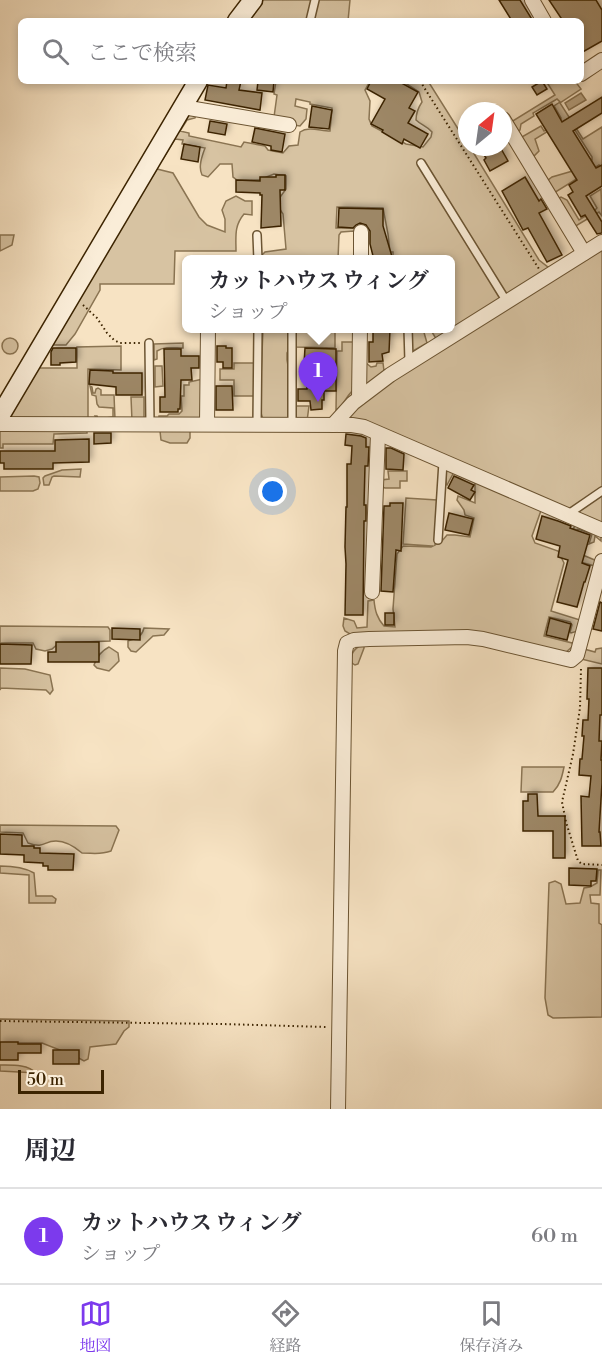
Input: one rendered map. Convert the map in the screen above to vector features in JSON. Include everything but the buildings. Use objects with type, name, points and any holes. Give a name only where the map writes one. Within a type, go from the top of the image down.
[{"type":"street","points":[[239,18],[253,0]]},
{"type":"street","points":[[532,0],[542,18]]},
{"type":"street","points":[[584,72],[602,60]]},
{"type":"street","points":[[0,416],[196,84]]},
{"type":"street","points":[[183,107],[289,125]]},
{"type":"street","points":[[512,134],[584,253]]},
{"type":"street","points":[[361,232],[361,255]]},
{"type":"street","points":[[333,425],[359,398],[390,375],[602,242]]},
{"type":"street","points":[[207,424],[208,333]]},
{"type":"street","points":[[359,398],[360,333]]},
{"type":"street","points":[[0,424],[292,424],[364,427],[602,530]]},
{"type":"street","points":[[372,592],[378,434]]},
{"type":"street","points":[[338,1109],[345,651],[347,643],[362,639],[467,637],[571,660],[577,655],[602,561]]},
{"type":"lane","points":[[311,18],[315,0]]},
{"type":"lane","points":[[421,163],[507,302]]},
{"type":"lane","points":[[257,235],[258,255]]},
{"type":"lane","points":[[257,424],[258,333]]},
{"type":"lane","points":[[292,333],[292,424]]},
{"type":"lane","points":[[408,333],[409,363]]},
{"type":"lane","points":[[149,343],[150,424]]},
{"type":"lane","points":[[438,540],[443,462]]},
{"type":"lane","points":[[567,515],[602,491]]},
{"type":"path","points":[[422,84],[545,278]]},
{"type":"path","points":[[71,296],[97,318],[114,340],[120,343],[149,343]]},
{"type":"path","points":[[571,660],[580,665],[580,708],[562,802],[578,861],[582,864],[602,865]]},
{"type":"path","points":[[0,1021],[340,1027]]},
{"type":"shaded area","points":[[263,0],[350,0],[348,18],[248,18]]},
{"type":"shaded area","points":[[276,84],[368,84],[365,90],[370,101],[369,119],[372,126],[406,144],[423,147],[432,132],[416,120],[422,102],[419,92],[407,84],[430,84],[458,129],[458,156],[475,156],[539,260],[560,272],[602,246],[602,525],[544,502],[532,536],[535,543],[558,551],[564,563],[551,611],[580,620],[578,631],[571,633],[570,622],[549,617],[544,636],[572,643],[573,646],[565,653],[399,632],[350,634],[345,631],[344,618],[354,621],[357,628],[367,627],[368,601],[374,600],[377,614],[384,626],[395,627],[393,609],[397,554],[403,546],[433,546],[403,544],[406,498],[437,500],[435,545],[447,535],[470,537],[474,518],[465,515],[457,500],[458,496],[475,503],[475,482],[454,472],[447,485],[446,470],[448,467],[349,416],[350,411],[441,347],[433,333],[455,333],[455,255],[393,255],[393,252],[390,252],[383,208],[337,207],[336,228],[359,228],[357,255],[354,255],[354,231],[341,232],[339,235],[338,255],[262,255],[265,252],[286,249],[283,214],[278,200],[286,189],[286,176],[274,174],[259,180],[237,180],[233,177],[232,164],[220,164],[208,177],[202,175],[200,165],[205,148],[182,144],[183,140],[175,139],[163,159],[159,158],[184,117],[190,113],[196,114],[195,118],[187,120],[180,131],[189,133],[189,136],[241,147],[244,142],[265,146],[268,150],[283,153],[289,146],[298,145],[300,132],[303,130],[330,131],[332,108],[296,99],[295,106],[307,109],[306,119],[300,126],[294,125],[274,117],[277,95],[274,94]]},
{"type":"shaded area","points":[[548,84],[577,84],[581,89],[560,103],[583,139],[602,127],[602,168],[599,165],[554,193],[547,181],[552,177],[576,170],[592,160],[592,157],[568,119],[535,139],[539,151],[532,158],[520,138],[541,126],[544,131],[561,120],[554,106],[560,102],[557,99],[533,113],[534,116],[521,124],[520,130],[516,132],[512,121],[555,95]]},
{"type":"shaded area","points":[[581,93],[586,100],[569,110],[565,103]]},
{"type":"shaded area","points":[[157,169],[173,173],[199,217],[207,225],[225,232],[222,210],[226,201],[236,196],[245,201],[252,201],[252,215],[244,214],[237,227],[236,251],[175,251],[174,284],[100,284],[100,290],[75,334],[66,345],[54,345],[49,338]]},
{"type":"shaded area","points":[[601,189],[602,216],[599,212],[574,227],[557,199],[561,197],[567,200],[579,220],[597,208],[590,196]]},
{"type":"shaded area","points":[[0,235],[14,235],[12,245],[0,251]]},
{"type":"shaded area","points":[[263,333],[289,333],[288,418],[284,421],[264,420],[260,402]]},
{"type":"shaded area","points":[[296,333],[335,333],[335,348],[296,347]]},
{"type":"shaded area","points":[[411,333],[424,333],[427,343],[413,351]]},
{"type":"shaded area","points":[[10,338],[18,346],[10,354],[2,346]]},
{"type":"shaded area","points":[[342,342],[355,342],[356,388],[336,410],[337,351],[342,351]]},
{"type":"shaded area","points":[[183,343],[183,348],[160,349],[157,351],[157,359],[154,360],[154,344]]},
{"type":"shaded area","points":[[121,346],[121,370],[88,369],[88,419],[9,419],[9,415],[35,368],[77,368],[77,347]]},
{"type":"shaded area","points":[[234,363],[254,363],[254,396],[234,396],[234,380],[220,380],[220,369],[234,369]]},
{"type":"shaded area","points":[[366,363],[371,367],[376,366],[377,363],[383,363],[384,371],[366,385],[364,384]]},
{"type":"shaded area","points":[[155,366],[162,366],[163,386],[155,387]]},
{"type":"shaded area","points":[[203,379],[201,421],[159,419],[159,416],[179,414],[182,411],[181,396],[184,396],[184,385]]},
{"type":"shaded area","points":[[90,386],[93,393],[98,388],[101,390],[101,395],[114,395],[115,419],[97,420],[95,416],[98,419],[113,417],[113,408],[99,407],[96,396],[92,395]]},
{"type":"shaded area","points":[[131,397],[144,397],[142,421],[132,421]]},
{"type":"shaded area","points":[[294,406],[309,406],[307,421],[295,422]]},
{"type":"shaded area","points":[[87,428],[87,433],[54,434],[53,444],[3,444],[3,448],[0,448],[0,429]]},
{"type":"shaded area","points":[[114,429],[190,429],[190,438],[187,443],[170,443],[161,440],[160,431],[115,431]]},
{"type":"shaded area","points":[[81,469],[80,477],[54,476],[49,485],[44,485],[45,476],[62,470]]},
{"type":"shaded area","points":[[388,471],[407,471],[407,481],[400,481],[400,488],[380,486],[381,480],[389,479]]},
{"type":"shaded area","points":[[0,477],[39,477],[38,489],[0,491]]},
{"type":"shaded area","points":[[575,524],[601,535],[601,541],[595,536],[594,542],[589,544],[592,534],[578,529],[575,532],[571,550],[597,561],[595,566],[565,558]]},
{"type":"shaded area","points":[[0,626],[108,627],[110,641],[59,643],[45,651],[36,649],[33,643],[0,643]]},
{"type":"shaded area","points":[[144,628],[169,629],[164,635],[153,636],[136,652],[131,651],[128,641],[140,635]]},
{"type":"shaded area","points":[[361,645],[364,648],[358,664],[355,665],[351,660],[352,654]]},
{"type":"shaded area","points":[[109,647],[118,653],[119,661],[109,671],[97,668],[94,665],[96,659]]},
{"type":"shaded area","points":[[602,648],[602,664],[581,659],[584,649],[595,652],[596,649]]},
{"type":"shaded area","points":[[0,668],[25,669],[50,675],[53,690],[50,694],[46,690],[1,688],[0,690]]},
{"type":"shaded area","points":[[522,767],[564,767],[560,781],[553,792],[521,792]]},
{"type":"shaded area","points":[[0,825],[116,826],[119,830],[111,851],[82,853],[60,841],[41,845],[28,843],[23,833],[0,832]]},
{"type":"shaded area","points":[[0,866],[18,867],[34,873],[36,896],[52,896],[56,899],[55,903],[29,903],[29,875],[0,873]]},
{"type":"shaded area","points":[[598,870],[601,870],[600,895],[590,895],[591,903],[599,904],[599,923],[602,925],[602,1017],[553,1018],[548,1015],[545,998],[549,883],[555,881],[561,884],[566,904],[580,903],[584,888],[597,883]]},
{"type":"shaded area","points":[[0,1019],[129,1021],[129,1027],[116,1044],[90,1047],[88,1059],[84,1061],[42,1043],[0,1043]]},
{"type":"shaded area","points":[[0,1065],[24,1067],[36,1073],[0,1071]]},
{"type":"place","name":"カットハウス ウィング","points":[[318,402]]}]
